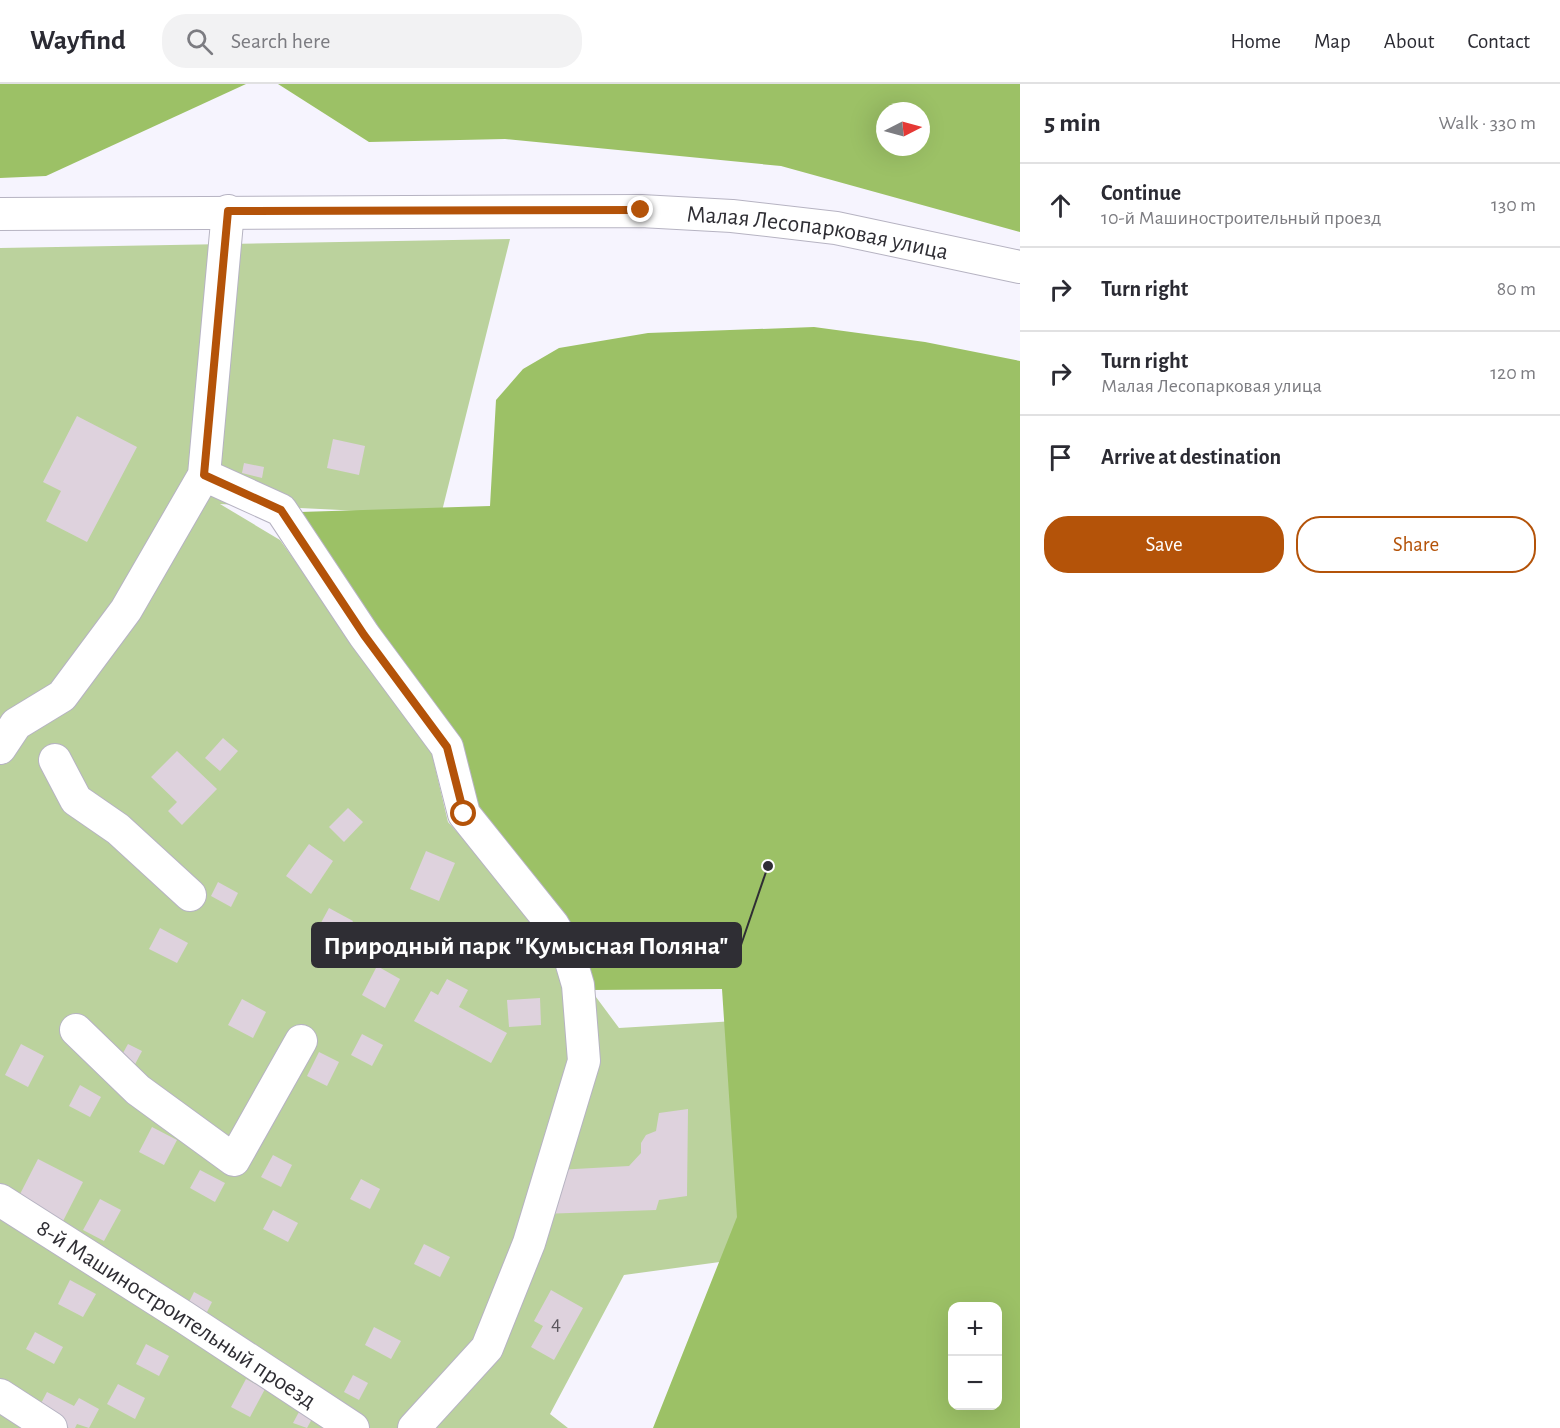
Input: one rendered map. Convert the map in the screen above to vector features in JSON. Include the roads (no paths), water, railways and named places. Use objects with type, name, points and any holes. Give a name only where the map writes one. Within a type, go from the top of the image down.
[{"type":"street","name":"Малая Лесопарковая улица","points":[[0,214],[641,210],[732,216],[837,228],[1020,267]]},
{"type":"street","points":[[0,748],[16,724],[62,696],[126,610],[204,475],[228,211]]},
{"type":"street","points":[[204,475],[281,510],[364,635],[447,747],[464,814],[554,925],[568,951],[578,986],[584,1061],[529,1243],[487,1348],[414,1428]]},
{"type":"street","points":[[55,760],[76,800],[118,829],[190,895]]},
{"type":"street","points":[[76,1030],[138,1090],[234,1160],[301,1041]]},
{"type":"street","name":"8-й Машиностроительный проезд","points":[[0,1200],[353,1428]]},
{"type":"street","points":[[0,1395],[51,1428]]},
{"type":"place","name":"Природный парк \"Кумысная Поляна\"","points":[[768,866]]}]
